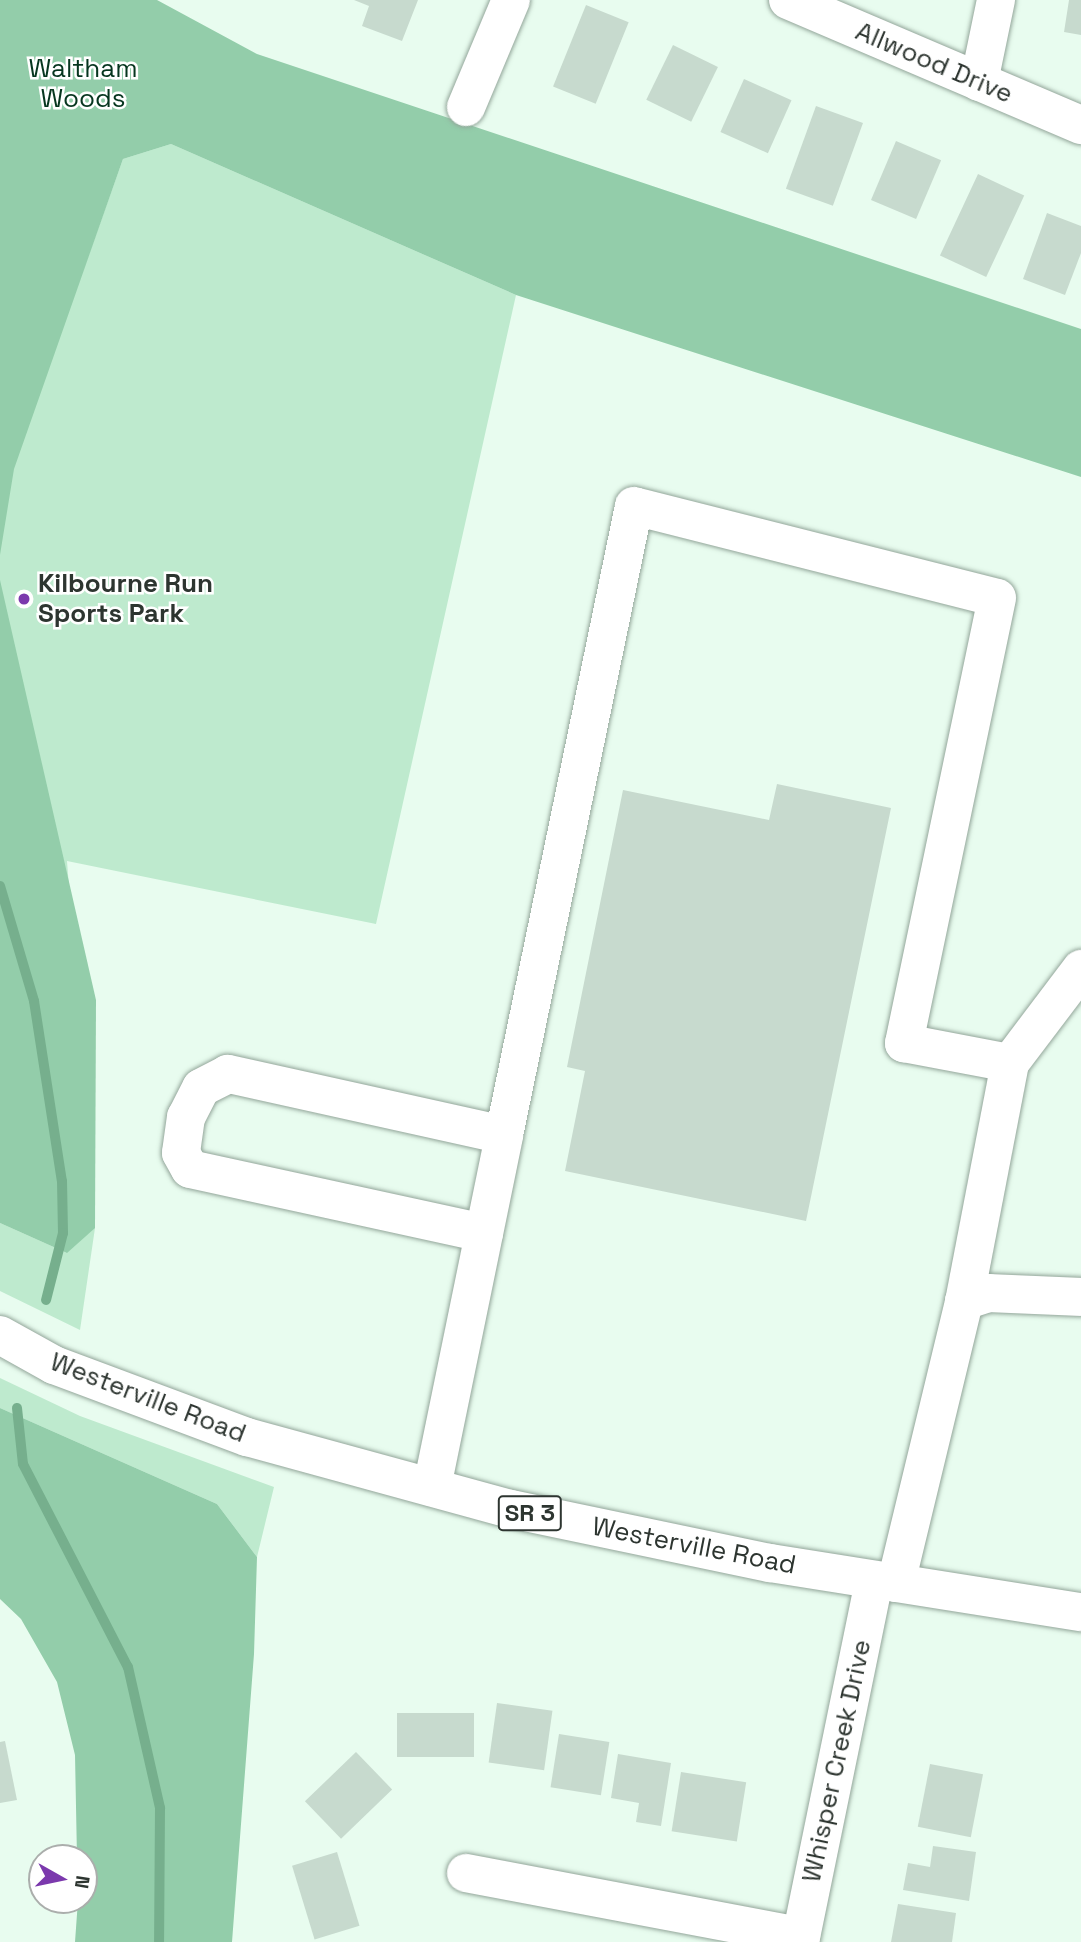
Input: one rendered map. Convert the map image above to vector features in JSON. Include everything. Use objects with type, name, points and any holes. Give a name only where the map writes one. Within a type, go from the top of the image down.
[{"type":"street","points":[[466,107],[512,0]]},
{"type":"street","name":"Allwood Drive","points":[[788,0],[1081,125]]},
{"type":"street","points":[[979,82],[996,0]]},
{"type":"street","points":[[432,1487],[634,506],[997,598],[904,1043],[1010,1063],[1081,969]]},
{"type":"street","name":"Whisper Creek Drive","points":[[800,1939],[885,1581],[964,1301],[1010,1063]]},
{"type":"street","points":[[484,1233],[190,1169],[181,1153],[186,1116],[201,1088],[228,1074],[504,1135]]},
{"type":"street","points":[[964,1301],[989,1293],[1081,1297]]},
{"type":"street","name":"Westerville Road","points":[[0,1335],[54,1365],[247,1437],[524,1512],[885,1581],[1081,1612]]},
{"type":"street","points":[[466,1873],[800,1939]]},
{"type":"green space","points":[[0,0],[33,411],[123,159],[171,144],[516,295],[376,924],[67,861],[95,1228],[80,1330],[0,1291],[0,1223],[67,1253],[0,1198]]},
{"type":"green space","name":"Waltham Woods","points":[[0,0],[157,0],[257,54],[1081,329],[1081,477],[516,295],[171,144],[123,159],[14,469],[0,555]]},
{"type":"green space","name":"Kilbourne Run Sports Park","points":[[0,580],[96,1000],[95,1228],[67,1253],[0,1223]]},
{"type":"green space","points":[[0,1378],[80,1416],[274,1487],[257,1557],[217,1504],[0,1408]]},
{"type":"green space","points":[[0,1408],[217,1504],[257,1557],[254,1654],[232,1942],[75,1942],[77,1914],[98,1914],[98,1844],[77,1844],[75,1755],[57,1682],[21,1619],[0,1599]]},
{"type":"building","points":[[354,0],[418,0],[402,41],[362,26],[369,6]]},
{"type":"building","points":[[1069,0],[1081,0],[1081,35],[1064,32]]},
{"type":"building","points":[[586,5],[629,22],[596,104],[553,87]]},
{"type":"building","points":[[673,45],[718,67],[691,122],[646,100]]},
{"type":"building","points":[[744,79],[792,100],[768,153],[720,132]]},
{"type":"building","points":[[816,106],[863,123],[833,206],[786,189]]},
{"type":"building","points":[[896,141],[941,160],[916,219],[871,200]]},
{"type":"building","points":[[978,174],[1024,196],[986,277],[940,256]]},
{"type":"building","points":[[1047,213],[1081,226],[1081,253],[1065,295],[1023,279]]},
{"type":"building","points":[[777,784],[891,808],[806,1221],[565,1171],[585,1071],[567,1067],[623,790],[769,820]]},
{"type":"building","points":[[497,1703],[552,1711],[544,1770],[489,1762]]},
{"type":"building","points":[[397,1713],[474,1713],[474,1757],[397,1757]]},
{"type":"building","points":[[559,1734],[609,1742],[601,1795],[551,1787]]},
{"type":"building","points":[[5,1741],[17,1800],[0,1803],[0,1742]]},
{"type":"building","points":[[356,1752],[392,1789],[341,1839],[305,1801]]},
{"type":"building","points":[[618,1754],[671,1763],[661,1826],[636,1822],[639,1803],[611,1798]]},
{"type":"building","points":[[930,1764],[983,1774],[971,1837],[918,1827]]},
{"type":"building","points":[[681,1772],[746,1782],[737,1842],[672,1831]]},
{"type":"building","points":[[933,1846],[976,1852],[969,1901],[903,1890],[908,1863],[930,1867]]},
{"type":"building","points":[[337,1852],[360,1926],[315,1939],[292,1866]]},
{"type":"building","points":[[898,1904],[956,1913],[952,1942],[891,1942]]},
{"type":"waterway","points":[[0,886],[34,1001],[62,1181],[63,1233],[46,1300]]},
{"type":"waterway","points":[[17,1408],[23,1464],[128,1667],[160,1808],[159,1942]]},
{"type":"place","name":"Kilbourne Run Sports Park","points":[[24,599]]}]
